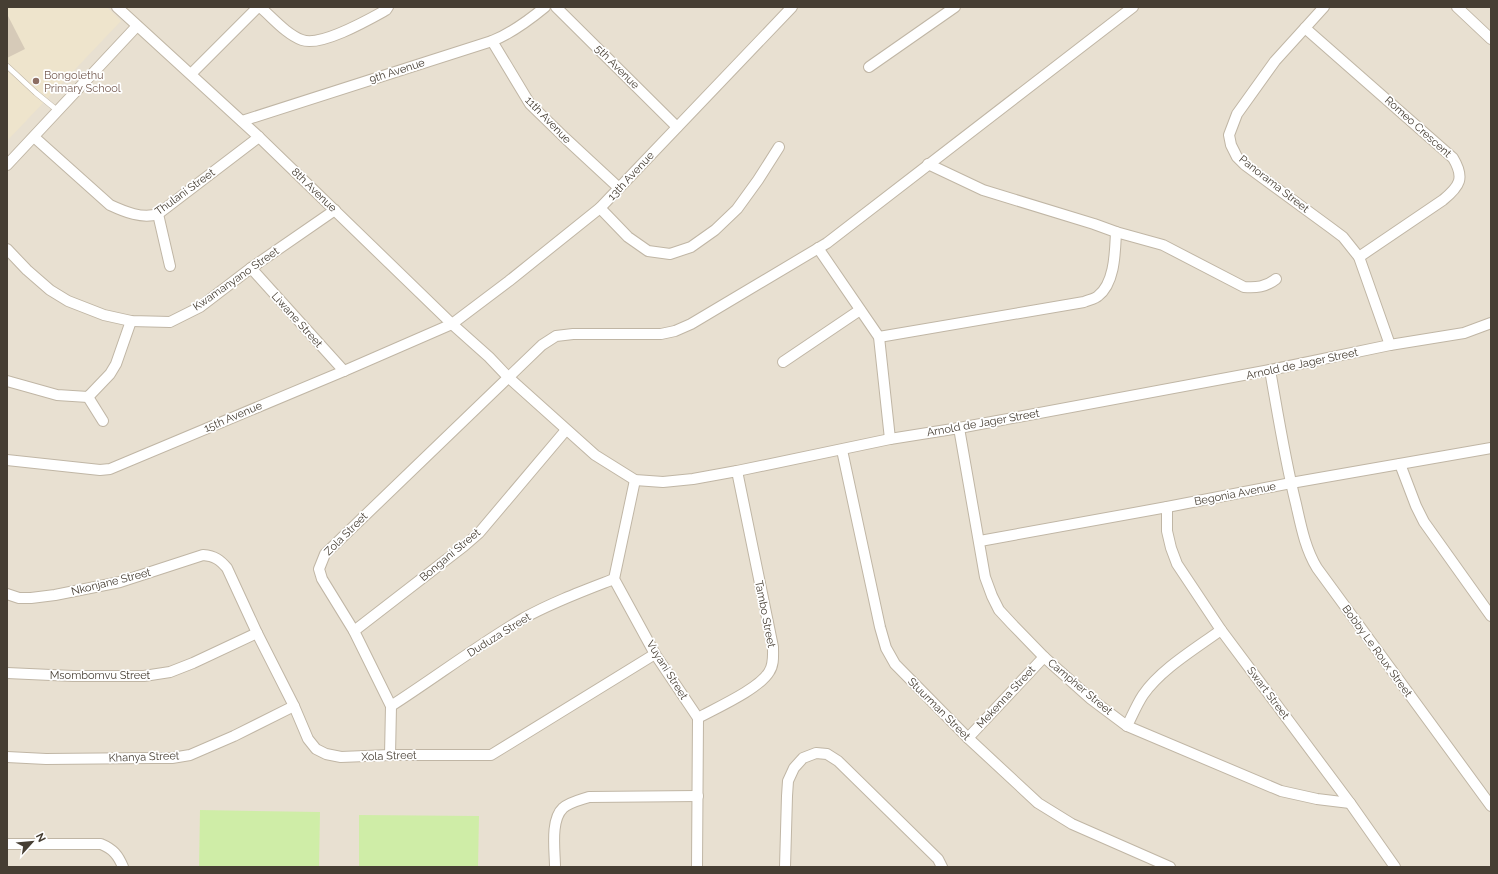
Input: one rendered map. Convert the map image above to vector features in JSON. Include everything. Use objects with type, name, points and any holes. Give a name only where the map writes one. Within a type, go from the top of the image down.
[{"type":"street","name":"8th Avenue","points":[[117,7],[259,137],[508,377]]},
{"type":"street","points":[[191,74],[259,7],[289,32],[301,39],[309,41],[318,40],[359,26],[386,10],[388,7]]},
{"type":"street","name":"9th Avenue","points":[[242,121],[492,41],[509,34],[545,7]]},
{"type":"street","name":"5th Avenue","points":[[556,7],[677,127]]},
{"type":"street","name":"13th Avenue","points":[[452,324],[516,276],[600,208],[792,7]]},
{"type":"street","points":[[869,67],[955,7]]},
{"type":"street","name":"Zola Street","points":[[390,755],[391,706],[354,631],[322,579],[319,569],[325,554],[542,345],[556,336],[573,334],[661,334],[686,326],[827,243],[1133,7]]},
{"type":"street","name":"Panorama Street","points":[[1324,7],[1275,61],[1237,114],[1229,135],[1231,145],[1237,157],[1245,165],[1331,228],[1342,237],[1359,257],[1390,345]]},
{"type":"street","points":[[1457,7],[1491,38]]},
{"type":"street","points":[[7,165],[137,26]]},
{"type":"street","name":"Romeo Crescent","points":[[1305,28],[1453,158],[1458,167],[1460,178],[1456,189],[1452,193],[1444,200],[1359,257]]},
{"type":"street","name":"11th Avenue","points":[[492,41],[530,104],[619,188]]},
{"type":"street","name":"Thulani Street","points":[[34,137],[110,205],[125,212],[150,217],[158,214],[259,137]]},
{"type":"street","points":[[600,208],[628,237],[648,251],[670,254],[691,247],[715,230],[737,208],[758,180],[779,147]]},
{"type":"street","points":[[928,164],[983,190],[1116,232],[1163,245],[1244,287],[1257,288],[1271,283],[1276,279]]},
{"type":"street","name":"Kwamanyano Street","points":[[7,249],[27,270],[50,290],[68,302],[104,315],[131,321],[170,322],[200,307],[251,268],[335,210]]},
{"type":"street","points":[[158,214],[170,266]]},
{"type":"street","points":[[878,337],[1084,302],[1098,297],[1107,286],[1115,263],[1116,232]]},
{"type":"street","points":[[818,248],[878,337],[890,439]]},
{"type":"street","name":"Liwane Street","points":[[251,268],[344,371]]},
{"type":"street","points":[[784,362],[860,310]]},
{"type":"street","points":[[88,397],[110,374],[116,364],[131,321]]},
{"type":"street","name":"Arnold de Jager Street","points":[[634,480],[670,481],[737,472],[890,439],[959,428],[1270,370],[1390,345],[1464,333],[1491,323]]},
{"type":"street","name":"15th Avenue","points":[[7,460],[100,470],[110,469],[452,324]]},
{"type":"street","name":"Bobby Le Roux Street","points":[[1270,370],[1291,483],[1304,541],[1309,556],[1491,806]]},
{"type":"street","points":[[508,377],[595,455],[634,480],[614,578]]},
{"type":"street","points":[[7,381],[57,394],[88,397]]},
{"type":"street","points":[[88,397],[103,421]]},
{"type":"street","name":"Campher Street","points":[[959,428],[980,541],[985,577],[992,596],[999,610],[1044,657],[1091,699],[1127,726],[1281,791],[1317,799],[1350,803]]},
{"type":"street","name":"Bongani Street","points":[[354,631],[479,533],[566,430]]},
{"type":"street","name":"Begonia Avenue","points":[[980,541],[1291,483],[1491,448]]},
{"type":"street","name":"Stuurman Street","points":[[842,450],[880,626],[886,648],[895,664],[968,738],[1038,803],[1072,824],[1170,867]]},
{"type":"street","points":[[1400,464],[1416,506],[1424,522],[1491,616]]},
{"type":"street","name":"Tambo Street","points":[[698,718],[759,682],[769,672],[773,662],[772,647],[737,472]]},
{"type":"street","name":"Swart Street","points":[[1167,507],[1167,531],[1176,564],[1221,630],[1350,803],[1395,867]]},
{"type":"street","name":"Nkonjane Street","points":[[7,594],[19,598],[55,595],[120,582],[203,555],[212,556]]},
{"type":"street","name":"Xola Street","points":[[212,556],[220,560],[227,568],[257,633],[294,706],[308,739],[316,749],[326,754],[341,757],[390,755],[491,755],[656,654]]},
{"type":"street","name":"Vuyani Street","points":[[614,578],[656,654],[698,718]]},
{"type":"street","name":"Duduza Street","points":[[391,706],[525,618],[560,600],[614,578]]},
{"type":"street","points":[[1127,726],[1142,696],[1151,685],[1164,673],[1221,630]]},
{"type":"street","name":"Msombomvu Street","points":[[7,673],[73,676],[144,676],[170,672],[257,633]]},
{"type":"street","name":"Mekenna Street","points":[[968,738],[1044,657]]},
{"type":"street","name":"Khanya Street","points":[[7,757],[46,759],[172,758],[190,755],[234,736],[294,706]]},
{"type":"street","points":[[697,867],[698,718]]},
{"type":"street","points":[[785,867],[788,781],[794,768],[803,758],[816,753],[827,754],[838,761],[938,859],[942,867]]},
{"type":"street","points":[[555,867],[555,820],[562,809],[572,802],[589,797],[698,796]]},
{"type":"street","points":[[7,844],[101,844],[112,848],[120,858],[123,867]]},
{"type":"lane","points":[[7,66],[58,111]]},
{"type":"shaded area","points":[[7,7],[1491,7],[1491,867],[7,867]]},
{"type":"shaded area","name":"Bongolethu Primary School","points":[[7,7],[107,7],[121,21],[7,141]]},
{"type":"green space","points":[[200,810],[320,812],[319,867],[199,867]]},
{"type":"green space","points":[[359,815],[479,816],[478,867],[359,867]]},
{"type":"building","points":[[7,14],[25,49],[7,58]]},
{"type":"place","name":"Bongolethu Primary School","points":[[36,81]]}]
